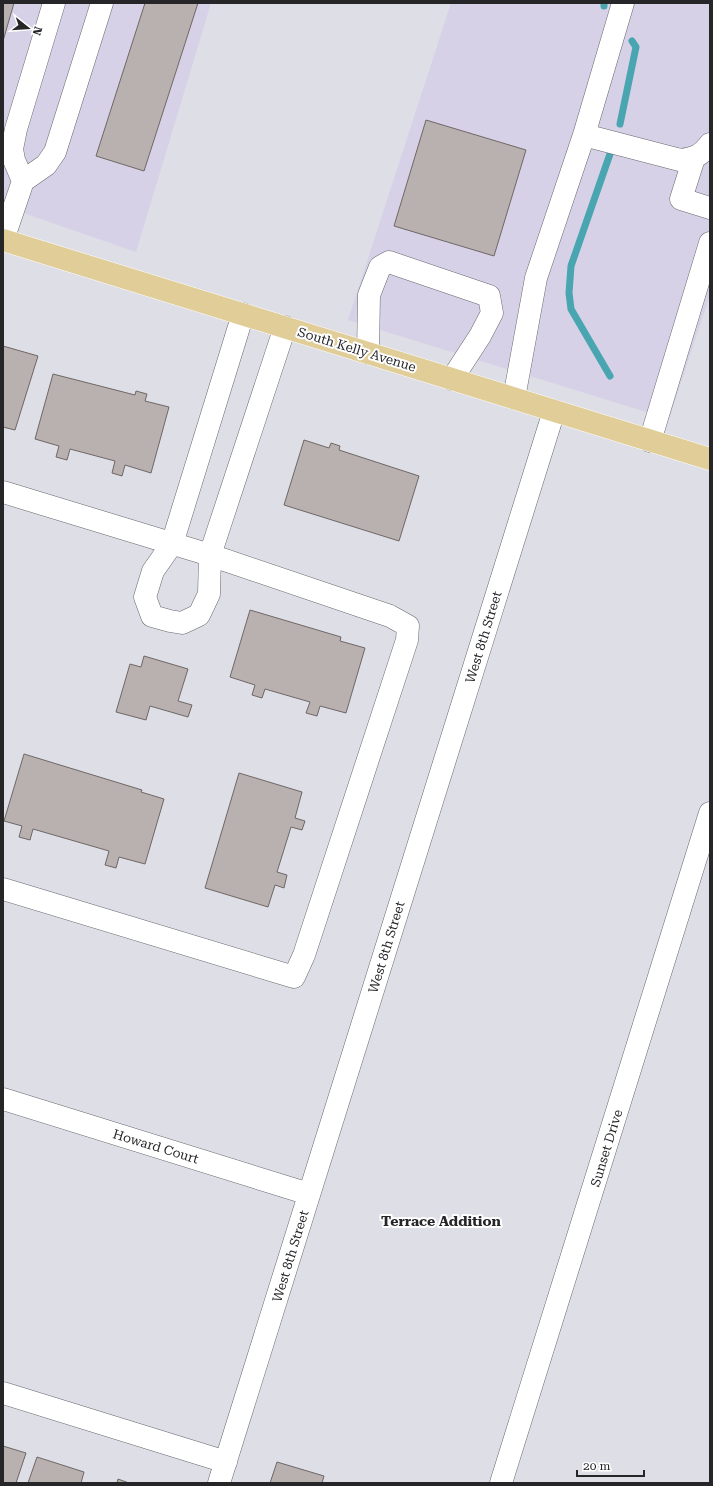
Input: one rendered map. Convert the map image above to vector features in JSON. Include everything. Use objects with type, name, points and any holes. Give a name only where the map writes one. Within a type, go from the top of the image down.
[{"type":"main road","name":"South Kelly Avenue","points":[[3,240],[710,459]]},
{"type":"street","points":[[23,181],[14,160],[12,149],[16,129],[54,3]]},
{"type":"street","points":[[3,240],[23,181],[46,165],[55,152],[102,3]]},
{"type":"street","points":[[514,398],[536,278],[584,135],[623,3]]},
{"type":"street","points":[[584,135],[680,160],[694,158],[701,154],[710,144]]},
{"type":"street","points":[[694,158],[680,199],[710,208]]},
{"type":"street","points":[[650,441],[710,243]]},
{"type":"street","points":[[368,353],[369,295],[380,267],[389,262],[489,296],[492,313],[480,336],[452,379]]},
{"type":"street","points":[[243,314],[172,544],[154,571],[145,597],[152,616],[170,622],[182,623],[199,615],[209,594],[210,555],[285,327]]},
{"type":"street","name":"West 8th Street","points":[[219,1483],[554,411]]},
{"type":"street","points":[[3,492],[210,555],[390,616],[408,626],[405,647],[304,955],[294,977],[3,889]]},
{"type":"street","name":"Sunset Drive","points":[[502,1483],[710,813]]},
{"type":"street","name":"Howard Court","points":[[3,1099],[309,1194]]},
{"type":"street","points":[[3,1393],[226,1462]]},
{"type":"shaded area","points":[[3,3],[211,3],[136,252],[3,206]]},
{"type":"shaded area","points":[[451,3],[710,3],[710,295],[669,419],[348,320]]},
{"type":"building","points":[[3,3],[14,3],[3,41]]},
{"type":"building","points":[[145,3],[198,3],[144,171],[96,156]]},
{"type":"building","points":[[426,120],[526,150],[494,256],[394,226]]},
{"type":"building","points":[[3,346],[38,356],[15,430],[3,427]]},
{"type":"building","points":[[53,374],[135,395],[136,391],[147,394],[145,401],[169,407],[151,473],[125,465],[122,476],[112,473],[115,461],[70,449],[67,460],[56,457],[59,446],[35,439]]},
{"type":"building","points":[[304,440],[329,448],[331,443],[340,446],[339,450],[419,476],[399,541],[284,505]]},
{"type":"building","points":[[250,610],[341,637],[340,641],[365,648],[346,713],[320,706],[317,716],[306,713],[310,702],[265,689],[262,698],[252,695],[255,685],[230,677]]},
{"type":"building","points":[[144,656],[188,669],[178,701],[192,705],[188,717],[150,706],[146,720],[116,712],[130,664],[141,667]]},
{"type":"building","points":[[24,754],[142,790],[141,792],[164,799],[145,864],[119,857],[116,868],[105,865],[109,851],[33,829],[30,840],[19,837],[22,826],[4,821]]},
{"type":"building","points":[[239,773],[302,792],[295,818],[305,821],[302,830],[291,827],[277,872],[287,875],[284,888],[275,885],[268,907],[205,888]]},
{"type":"building","points":[[3,1446],[26,1453],[16,1483],[3,1483]]},
{"type":"building","points":[[37,1457],[84,1472],[81,1483],[28,1483]]},
{"type":"building","points":[[277,1462],[324,1476],[322,1483],[270,1483]]},
{"type":"building","points":[[118,1479],[129,1483],[117,1483]]},
{"type":"waterway","points":[[620,124],[636,47],[632,41]]},
{"type":"waterway","points":[[610,154],[571,266],[569,293],[571,309],[610,376]]},
{"type":"district","name":"Terrace Addition","points":[[441,1221]]}]
